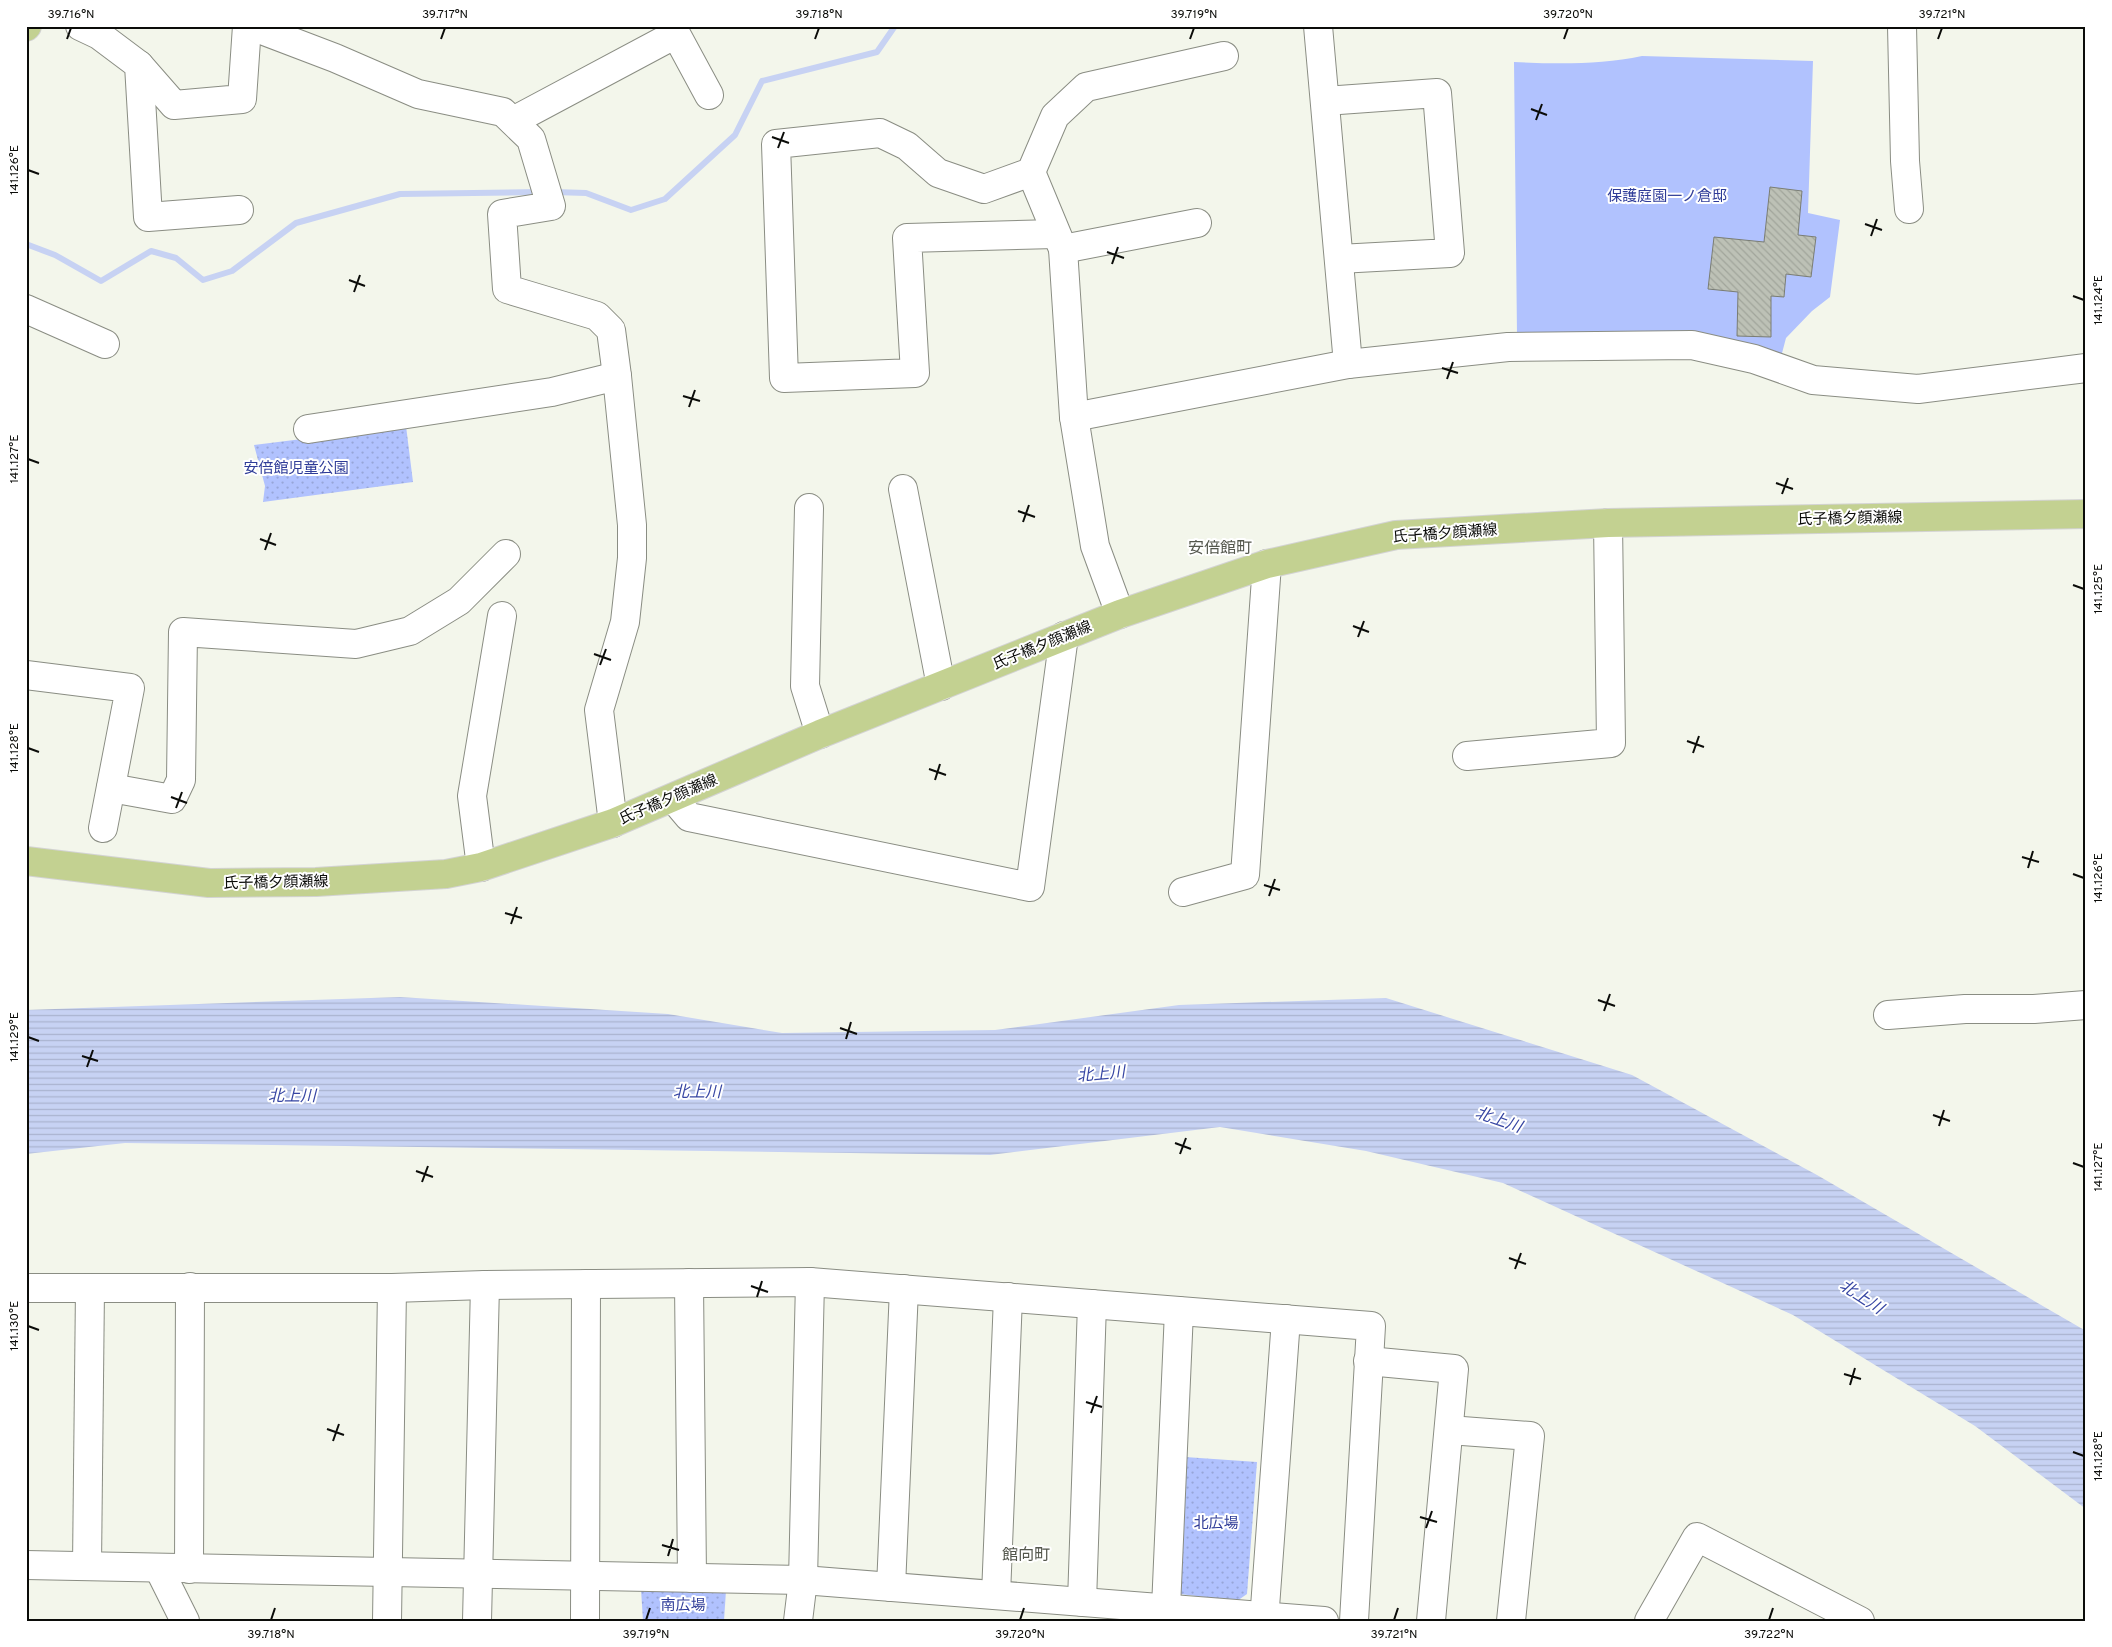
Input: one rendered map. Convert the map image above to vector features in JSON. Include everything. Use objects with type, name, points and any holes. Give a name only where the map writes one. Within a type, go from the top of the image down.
[{"type":"main road","name":"氏子橋夕顔瀬線","points":[[26,861],[209,883],[316,882],[437,875],[481,866],[613,823],[820,734],[1120,614],[1267,564],[1396,535],[1608,523],[2086,514]]},
{"type":"street","points":[[80,26],[99,35],[139,65],[174,104],[242,99],[249,26],[335,58],[418,94],[503,112],[531,138],[551,206],[502,214],[507,289],[596,316],[611,330],[617,376],[632,525],[632,558],[625,622],[599,710],[613,823]]},
{"type":"street","points":[[1318,26],[1348,364]]},
{"type":"street","points":[[1902,26],[1905,161],[1909,209]]},
{"type":"street","points":[[513,121],[676,34],[709,95]]},
{"type":"street","points":[[1120,614],[1095,546],[1074,417],[1059,241],[1031,172],[1055,116],[1086,87],[1224,56]]},
{"type":"street","points":[[139,65],[148,217],[239,210]]},
{"type":"street","points":[[1325,101],[1437,93],[1450,253],[1339,259]]},
{"type":"street","points":[[1031,172],[984,189],[938,173],[907,146],[880,133],[776,144],[784,378],[914,373],[907,238],[1059,241],[1197,224]]},
{"type":"street","points":[[26,310],[105,344]]},
{"type":"street","points":[[1074,417],[1348,364],[1508,347],[1692,345],[1754,359],[1812,380],[1918,389],[2086,368]]},
{"type":"street","points":[[308,429],[552,392],[617,376]]},
{"type":"street","points":[[903,489],[941,686]]},
{"type":"street","points":[[808,508],[805,686],[820,734]]},
{"type":"street","points":[[1468,756],[1611,743],[1608,523]]},
{"type":"street","points":[[110,788],[172,798],[181,780],[182,632],[356,644],[410,631],[459,601],[506,554]]},
{"type":"street","points":[[1183,892],[1244,875],[1267,564]]},
{"type":"street","points":[[481,866],[472,796],[502,616]]},
{"type":"street","points":[[673,798],[689,817],[1030,887],[1064,636]]},
{"type":"street","points":[[26,675],[130,688],[103,828]]},
{"type":"street","points":[[1888,1015],[1965,1009],[2034,1009],[2086,1005]]},
{"type":"street","points":[[798,1621],[803,1580],[810,1282]]},
{"type":"street","points":[[26,1288],[392,1288],[485,1285],[810,1282],[1371,1326],[1354,1621]]},
{"type":"street","points":[[689,1283],[692,1578]]},
{"type":"street","points":[[585,1621],[586,1284]]},
{"type":"street","points":[[477,1621],[485,1285]]},
{"type":"street","points":[[189,1569],[190,1287]]},
{"type":"street","points":[[87,1566],[90,1288]]},
{"type":"street","points":[[387,1621],[392,1288]]},
{"type":"street","points":[[891,1586],[904,1289]]},
{"type":"street","points":[[996,1595],[1008,1298]]},
{"type":"street","points":[[1082,1602],[1092,1304]]},
{"type":"street","points":[[1166,1608],[1180,1311]]},
{"type":"street","points":[[1265,1618],[1286,1319]]},
{"type":"street","points":[[1368,1362],[1454,1369],[1431,1621]]},
{"type":"street","points":[[1449,1430],[1530,1436],[1511,1621]]},
{"type":"street","points":[[1649,1621],[1697,1537],[1860,1621]]},
{"type":"street","points":[[26,1566],[803,1580],[1166,1608],[1265,1618],[1324,1621]]},
{"type":"street","points":[[159,1569],[185,1621]]},
{"type":"green space","name":"保護庭園一ノ倉邸","points":[[1642,56],[1813,61],[1808,213],[1840,220],[1830,297],[1812,311],[1786,338],[1781,357],[1517,334],[1514,62],[1594,62]]},
{"type":"green space","name":"安倍館児童公園","points":[[406,426],[413,482],[263,502],[265,486],[254,445]]},
{"type":"green space","name":"北広場","points":[[1185,1457],[1257,1462],[1247,1594],[1237,1601],[1180,1594]]},
{"type":"green space","name":"南広場","points":[[641,1589],[726,1590],[724,1621],[643,1621]]},
{"type":"water","name":"北上川","points":[[400,997],[668,1014],[782,1033],[995,1030],[1179,1005],[1386,998],[1632,1075],[1817,1175],[2086,1331],[2086,1509],[1975,1426],[1793,1315],[1503,1183],[1366,1151],[1220,1127],[990,1155],[125,1143],[26,1154],[26,1010]]},
{"type":"building","points":[[1770,187],[1802,191],[1798,235],[1816,237],[1811,277],[1786,274],[1784,297],[1771,296],[1771,337],[1737,336],[1738,292],[1708,289],[1714,237],[1764,242]]},
{"type":"waterway","points":[[554,192],[586,193],[631,210],[665,199],[735,135],[762,81],[877,52],[895,26]]},
{"type":"waterway","points":[[26,244],[55,255],[101,281],[151,251],[176,258],[203,280],[232,271],[296,223],[400,194],[539,192]]},
{"type":"district","name":"安倍館町","points":[[1220,547]]},
{"type":"district","name":"館向町","points":[[1026,1554]]}]
